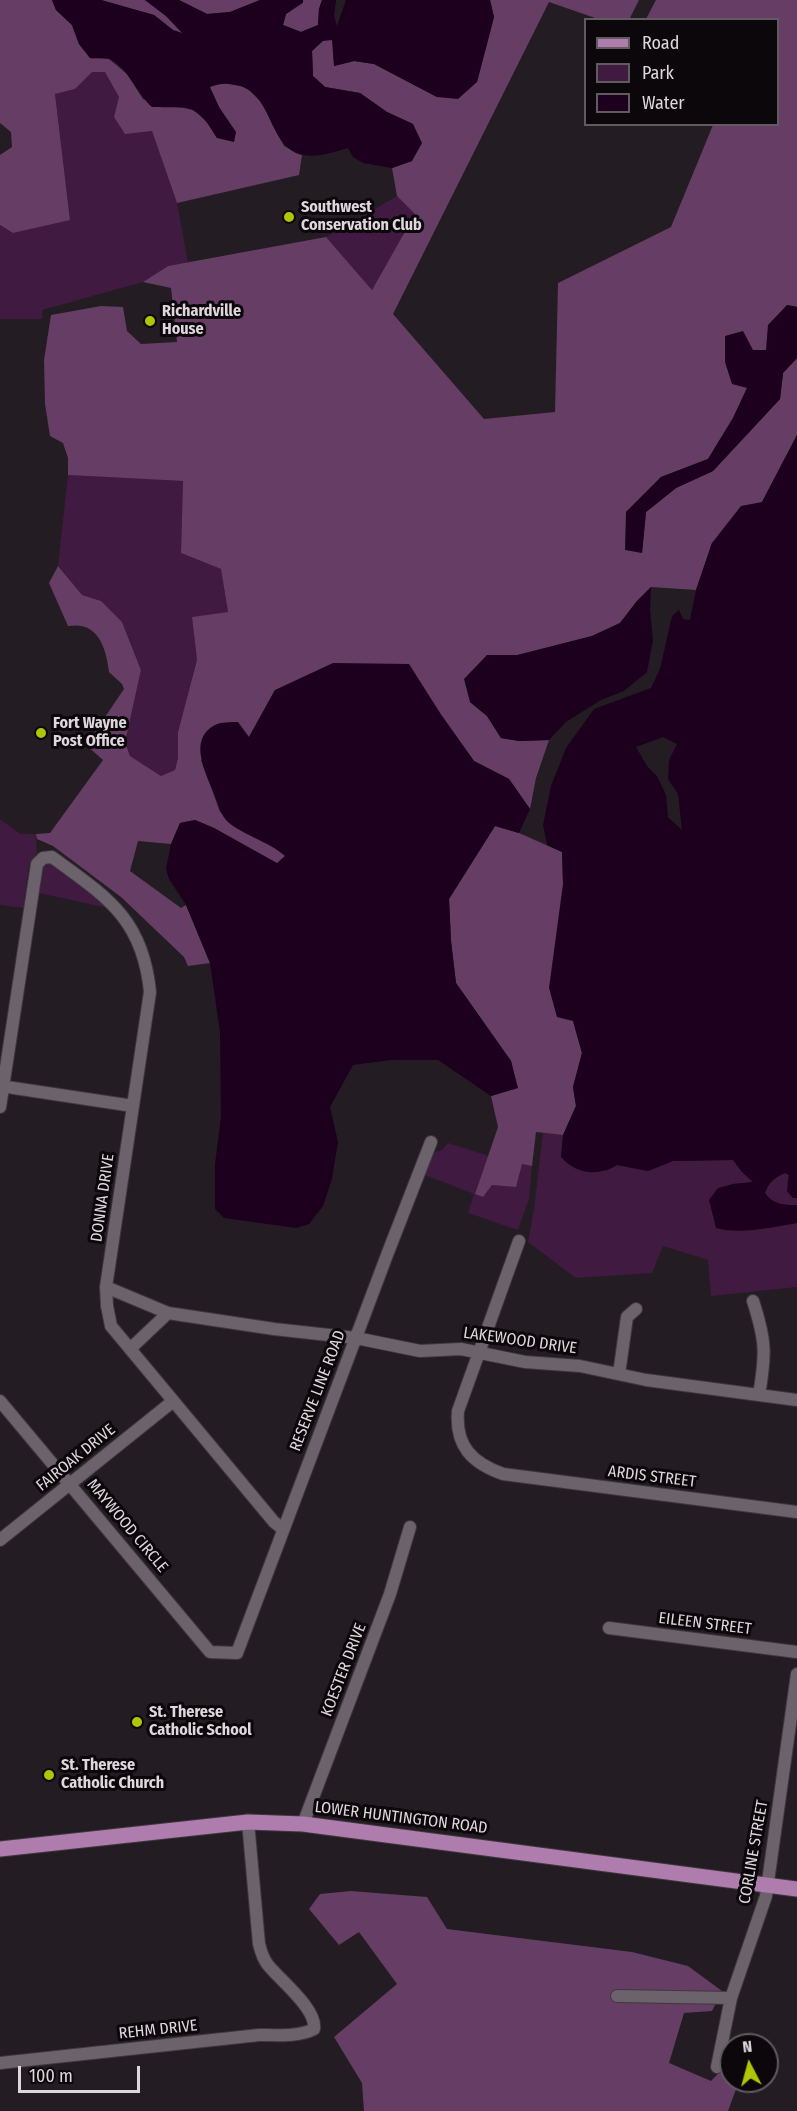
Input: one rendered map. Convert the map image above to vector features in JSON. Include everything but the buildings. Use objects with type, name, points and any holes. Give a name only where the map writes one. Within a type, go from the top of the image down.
[{"type":"main road","name":"LOWER HUNTINGTON ROAD","points":[[0,1849],[248,1822],[303,1824],[797,1889]]},
{"type":"street","name":"DONNA DRIVE","points":[[2,1086],[37,864],[43,858],[52,857],[98,890],[115,906],[133,932],[147,964],[150,992],[106,1287],[106,1306],[111,1326],[172,1402],[274,1522],[283,1529]]},
{"type":"street","points":[[0,1107],[2,1086],[133,1106]]},
{"type":"street","name":"RESERVE LINE ROAD","points":[[237,1653],[431,1142]]},
{"type":"street","name":"ARDIS STREET","points":[[519,1240],[458,1412],[458,1434],[476,1461],[503,1474],[797,1512]]},
{"type":"street","name":"LAKEWOOD DRIVE","points":[[106,1287],[168,1313],[274,1329],[356,1338],[420,1351],[431,1352],[451,1348],[525,1362],[580,1366],[646,1380],[797,1400]]},
{"type":"street","points":[[753,1301],[764,1342],[765,1360],[759,1395]]},
{"type":"street","points":[[619,1374],[627,1317],[636,1309]]},
{"type":"street","points":[[130,1349],[168,1313]]},
{"type":"street","name":"MAYWOOD CIRCLE","points":[[0,1401],[210,1652],[237,1653]]},
{"type":"street","name":"FAIROAK DRIVE","points":[[0,1540],[172,1402]]},
{"type":"street","name":"KOESTER DRIVE","points":[[303,1824],[390,1594],[410,1527]]},
{"type":"street","name":"EILEEN STREET","points":[[609,1628],[797,1652]]},
{"type":"street","name":"CORLINE STREET","points":[[717,2067],[731,1998],[766,1896],[797,1674]]},
{"type":"street","name":"REHM DRIVE","points":[[0,2063],[259,2035],[309,2032],[314,2029],[311,2013],[268,1965],[262,1955],[259,1944],[248,1822]]},
{"type":"street","points":[[617,1996],[731,1998]]},
{"type":"green space","points":[[92,72],[106,72],[119,97],[114,117],[152,131],[177,203],[188,263],[168,266],[143,282],[42,310],[42,319],[0,319],[0,225],[13,233],[70,219],[55,94],[75,89]]},
{"type":"green space","points":[[397,196],[416,214],[372,290],[326,237]]},
{"type":"green space","points":[[68,475],[183,481],[181,553],[221,569],[228,613],[192,617],[197,660],[178,732],[178,758],[175,770],[161,776],[130,756],[125,742],[141,669],[122,622],[101,601],[82,595],[58,566]]},
{"type":"green space","points":[[0,819],[20,834],[36,834],[37,853],[29,866],[23,908],[0,905]]},
{"type":"green space","points":[[52,863],[106,904],[108,908],[39,893],[42,870],[44,866]]},
{"type":"green space","points":[[543,1133],[563,1135],[561,1157],[607,1171],[617,1165],[648,1171],[673,1161],[733,1160],[753,1182],[733,1184],[723,1230],[761,1229],[797,1223],[797,1287],[711,1296],[708,1260],[663,1246],[652,1273],[576,1278],[528,1242]]},
{"type":"green space","points":[[448,1143],[489,1156],[475,1194],[483,1197],[492,1185],[522,1163],[532,1166],[529,1199],[518,1230],[468,1213],[474,1194],[425,1175],[433,1153],[442,1150]]},
{"type":"green space","points":[[785,1173],[789,1175],[787,1182],[793,1198],[797,1198],[797,1205],[775,1202],[765,1193],[772,1181]]},
{"type":"shaded area","points":[[0,0],[52,0],[56,10],[72,25],[79,44],[90,58],[109,59],[127,74],[143,99],[172,107],[190,107],[207,122],[217,138],[219,107],[209,87],[223,83],[246,87],[263,104],[284,146],[302,155],[299,175],[177,203],[152,131],[125,134],[114,117],[119,97],[105,72],[92,72],[75,89],[55,94],[70,220],[13,233],[0,225],[0,155],[12,147],[11,132],[0,123]]},
{"type":"shaded area","points":[[101,0],[145,0],[184,34],[173,30],[154,15]]},
{"type":"shaded area","points":[[179,0],[260,0],[230,12],[207,14]]},
{"type":"shaded area","points":[[303,0],[322,0],[318,25],[301,32],[283,25],[286,14],[303,3]]},
{"type":"shaded area","points":[[490,0],[639,0],[630,18],[595,18],[549,2],[393,314],[484,419],[555,412],[558,283],[671,227],[713,126],[779,126],[779,18],[647,18],[656,0],[797,0],[797,307],[787,305],[766,350],[753,350],[747,388],[733,418],[708,459],[661,477],[626,512],[642,553],[646,512],[676,488],[713,471],[780,399],[783,373],[797,358],[797,435],[762,502],[712,543],[696,590],[651,587],[620,623],[592,636],[517,655],[488,655],[470,702],[487,716],[501,738],[519,741],[549,740],[536,778],[530,809],[509,779],[474,761],[442,716],[275,690],[249,737],[201,760],[220,812],[286,855],[277,864],[214,828],[195,820],[180,823],[171,844],[138,841],[130,871],[181,908],[186,905],[210,963],[188,966],[184,957],[121,897],[53,846],[37,839],[36,834],[50,833],[103,760],[86,745],[124,689],[122,684],[109,672],[106,654],[99,638],[87,628],[68,626],[49,583],[58,566],[82,595],[101,601],[122,622],[141,670],[125,742],[130,756],[161,776],[175,770],[178,758],[178,732],[197,660],[192,617],[228,612],[221,569],[181,553],[183,481],[68,475],[68,458],[63,443],[50,436],[45,404],[44,360],[51,315],[101,306],[123,307],[127,331],[141,344],[177,342],[171,288],[143,282],[168,266],[326,237],[372,290],[415,214],[397,196],[392,168],[412,161],[413,124],[387,112],[360,93],[325,87],[313,76],[312,51],[323,40],[333,39],[334,66],[354,61],[374,64],[437,97],[477,82],[494,17]]},
{"type":"shaded area","points":[[495,826],[519,833],[562,852],[573,1021],[582,1053],[573,1087],[576,1106],[563,1135],[536,1132],[532,1166],[522,1164],[516,1187],[492,1185],[483,1197],[475,1194],[498,1127],[491,1096],[517,1088],[511,1061],[456,983],[449,899]]},
{"type":"shaded area","points":[[351,1891],[427,1897],[447,1929],[632,1952],[688,1966],[722,1991],[712,2011],[684,2013],[669,2063],[711,2081],[719,2073],[719,2093],[735,2093],[728,2111],[364,2111],[362,2083],[334,2037],[397,1984],[359,1932],[339,1945],[309,1909],[320,1894]]},
{"type":"water","points":[[52,0],[101,0],[154,15],[173,30],[182,33],[166,16],[145,0],[179,0],[207,14],[230,12],[260,0],[303,0],[286,14],[283,25],[301,32],[318,25],[322,0],[336,0],[334,16],[337,26],[346,0],[490,0],[494,17],[477,82],[458,99],[437,97],[374,64],[354,61],[334,66],[332,40],[323,41],[312,51],[313,76],[325,87],[360,93],[387,112],[413,124],[422,143],[412,161],[392,168],[363,163],[353,157],[348,148],[314,156],[303,155],[291,150],[276,132],[257,98],[248,90],[236,85],[223,84],[210,87],[219,107],[236,132],[234,142],[217,138],[203,118],[191,109],[152,107],[116,63],[107,58],[90,58],[79,44],[72,25],[56,10]]},
{"type":"water","points":[[787,305],[797,307],[797,358],[783,373],[780,399],[713,471],[676,488],[646,512],[642,553],[625,550],[626,512],[661,477],[708,459],[733,418],[747,388],[732,384],[725,362],[725,336],[743,331],[753,350],[766,350],[768,325]]},
{"type":"water","points":[[797,435],[797,1198],[793,1198],[787,1191],[789,1175],[785,1173],[772,1181],[765,1193],[775,1202],[797,1205],[797,1223],[736,1231],[716,1228],[709,1200],[718,1188],[753,1182],[733,1160],[673,1161],[648,1171],[617,1165],[602,1171],[587,1172],[573,1167],[561,1157],[563,1135],[576,1106],[573,1087],[582,1053],[573,1021],[557,1017],[549,988],[563,884],[562,852],[547,845],[543,825],[551,786],[566,748],[594,709],[651,688],[660,669],[672,616],[679,610],[683,619],[690,620],[696,590],[712,543],[741,506],[762,502]],"holes":[[[663,737],[677,744],[669,760],[668,779],[678,794],[682,830],[668,817],[666,795],[657,776],[647,766],[636,747]]]},
{"type":"water","points":[[651,587],[650,610],[653,640],[647,672],[624,691],[601,700],[566,722],[549,740],[519,741],[501,738],[487,716],[470,702],[464,679],[487,655],[518,655],[592,636],[620,623]]},
{"type":"water","points":[[333,663],[409,664],[474,761],[509,779],[530,809],[519,833],[495,826],[449,899],[456,983],[511,1061],[518,1088],[491,1096],[438,1060],[391,1060],[353,1065],[330,1107],[338,1142],[332,1179],[323,1206],[309,1224],[296,1228],[224,1218],[215,1209],[215,1164],[221,1117],[220,1032],[210,963],[186,905],[169,879],[166,869],[171,844],[180,823],[195,820],[277,863],[285,856],[226,820],[203,765],[200,747],[202,738],[215,725],[232,722],[238,722],[249,737],[275,690]]},
{"type":"place","name":"Southwest Conservation Club","points":[[289,217]]},
{"type":"place","name":"Richardville House","points":[[150,321]]},
{"type":"place","name":"Fort Wayne Post Office","points":[[41,733]]},
{"type":"place","name":"St. Therese Catholic School","points":[[137,1722]]},
{"type":"place","name":"St. Therese Catholic Church","points":[[49,1775]]}]
